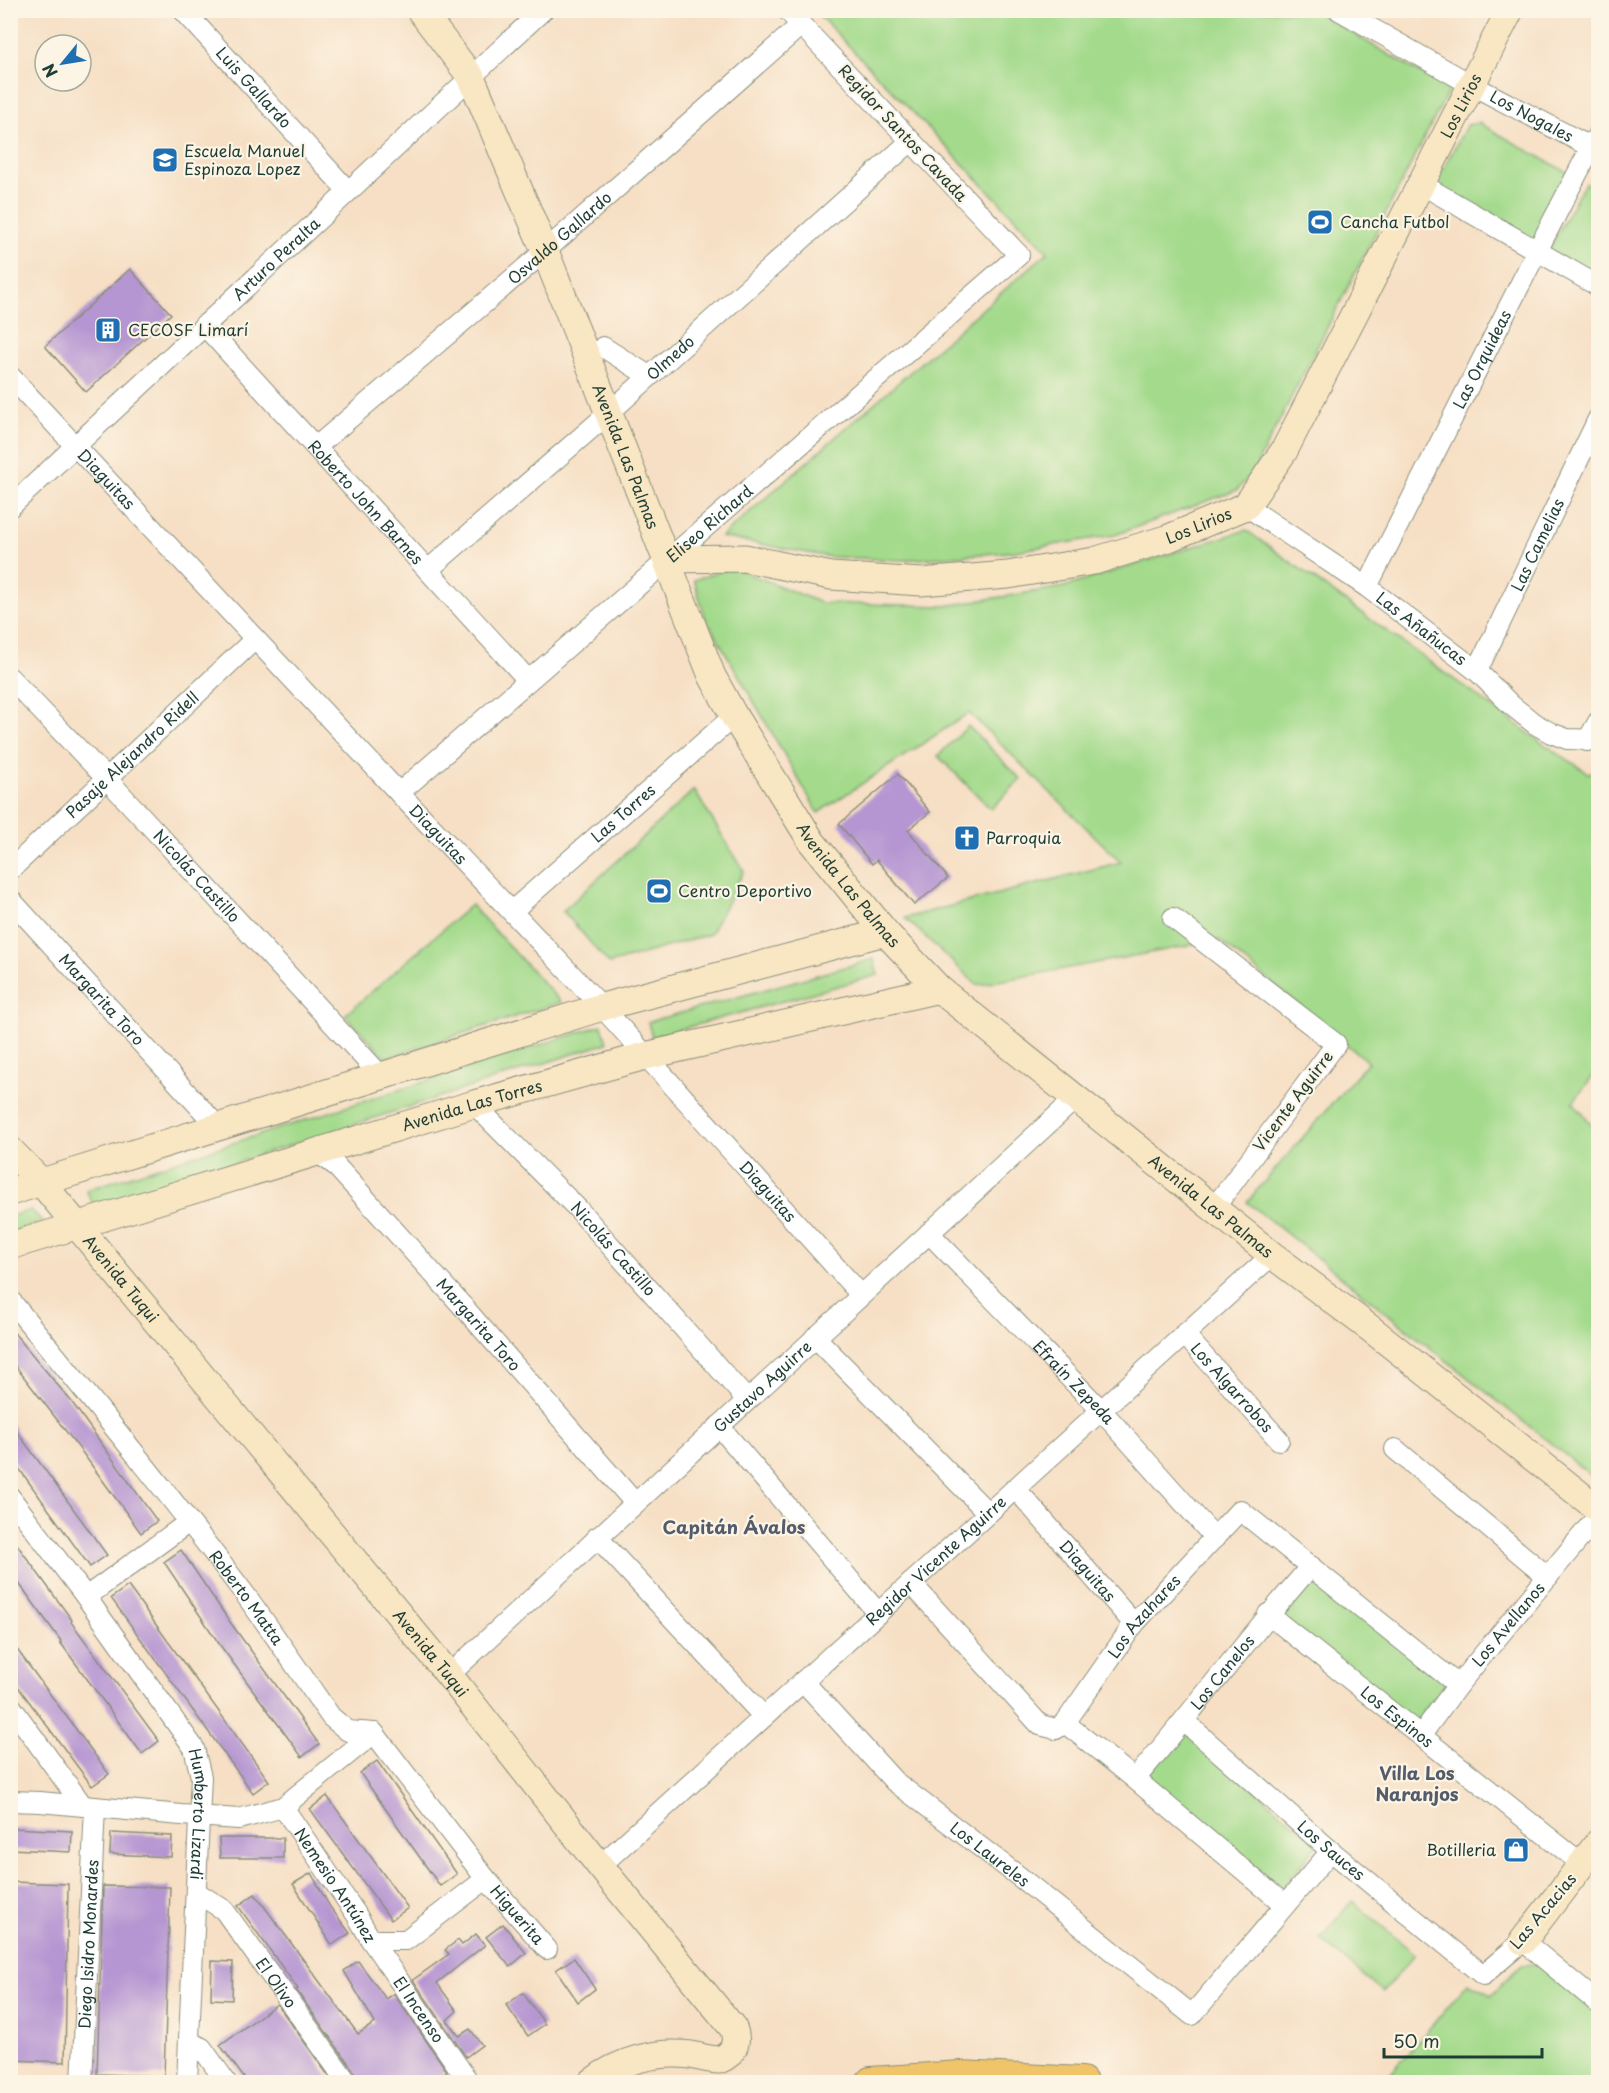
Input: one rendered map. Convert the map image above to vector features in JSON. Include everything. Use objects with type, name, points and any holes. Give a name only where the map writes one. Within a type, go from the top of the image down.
[{"type":"main road","points":[[871,2082],[961,2076],[1082,2082]]},
{"type":"street","name":"Luis Gallardo","points":[[183,10],[348,191]]},
{"type":"street","name":"Avenida Las Palmas","points":[[420,10],[471,77],[610,412],[712,676],[812,842],[885,932],[939,989],[1272,1255],[1371,1329],[1599,1509]]},
{"type":"street","name":"Arturo Peralta","points":[[10,507],[543,10]]},
{"type":"street","name":"Los Lirios","points":[[668,559],[745,558],[831,576],[921,582],[1008,576],[1094,561],[1169,538],[1246,506],[1284,452],[1510,10]]},
{"type":"street","name":"Los Nogales","points":[[1343,12],[1472,85],[1596,144]]},
{"type":"street","name":"Regidor Santos Cavada","points":[[794,18],[1019,255]]},
{"type":"street","name":"Osvaldo Gallardo","points":[[316,447],[545,251],[794,18]]},
{"type":"street","name":"Olmedo","points":[[428,570],[610,412],[911,141]]},
{"type":"street","name":"Las Orquideas","points":[[1367,587],[1537,251],[1596,144]]},
{"type":"street","points":[[1421,184],[1599,286]]},
{"type":"street","name":"Eliseo Richard","points":[[399,793],[1019,255]]},
{"type":"street","name":"Roberto John Barnes","points":[[204,325],[528,680]]},
{"type":"street","points":[[603,347],[649,376]]},
{"type":"street","name":"Diaguitas","points":[[10,376],[602,1007],[861,1295]]},
{"type":"street","name":"Las Camelias","points":[[1477,671],[1599,419]]},
{"type":"street","name":"Las Añañucas","points":[[1246,506],[1367,587],[1477,671],[1511,705],[1535,724],[1567,740],[1593,741]]},
{"type":"street","name":"Pasaje Alejandro Ridell","points":[[10,870],[255,639]]},
{"type":"street","name":"Nicolás Castillo","points":[[10,678],[381,1076]]},
{"type":"street","name":"Las Torres","points":[[512,911],[734,716]]},
{"type":"street","points":[[1593,741],[1599,722]]},
{"type":"street","name":"Margarita Toro","points":[[10,899],[218,1127]]},
{"type":"street","name":"Vicente Aguirre","points":[[1173,918],[1336,1044],[1215,1208]]},
{"type":"street","points":[[10,1192],[602,1007],[885,932]]},
{"type":"street","name":"Avenida Las Torres","points":[[10,1246],[474,1104],[645,1056],[939,989]]},
{"type":"street","name":"Gustavo Aguirre","points":[[449,1675],[1076,1098]]},
{"type":"street","name":"Nicolás Castillo","points":[[474,1104],[578,1209],[747,1400]]},
{"type":"street","name":"Avenida Tuqui","points":[[10,1150],[41,1182],[449,1675],[600,1866],[733,2028],[736,2041],[731,2053],[719,2060],[672,2054],[653,2056],[616,2067],[592,2082]]},
{"type":"street","name":"Margarita Toro","points":[[317,1152],[334,1165],[467,1311],[635,1503]]},
{"type":"street","name":"Efraín Zepeda","points":[[929,1233],[1101,1410],[1215,1538]]},
{"type":"street","name":"Regidor Vicente Aguirre","points":[[600,1866],[1272,1255]]},
{"type":"street","name":"Roberto Matta","points":[[10,1300],[135,1452],[189,1522],[331,1717],[348,1731],[374,1733]]},
{"type":"street","name":"Los Algarrobos","points":[[1184,1334],[1279,1440]]},
{"type":"street","points":[[815,1337],[988,1513]]},
{"type":"street","points":[[719,1426],[878,1612]]},
{"type":"street","points":[[1395,1449],[1548,1577]]},
{"type":"street","name":"Diaguitas","points":[[1015,1488],[1134,1624]]},
{"type":"street","name":"Humberto Lizardi","points":[[10,1497],[86,1597],[194,1748],[201,1777],[187,2082]]},
{"type":"street","name":"Los Azahares","points":[[1060,1726],[1134,1624],[1240,1510],[1311,1566]]},
{"type":"street","name":"Los Avellanos","points":[[1421,1735],[1458,1686],[1599,1516]]},
{"type":"street","points":[[86,1597],[189,1522]]},
{"type":"street","points":[[597,1537],[764,1717]]},
{"type":"street","points":[[1311,1566],[1458,1686]]},
{"type":"street","name":"Los Canelos","points":[[1135,1779],[1268,1614],[1311,1566]]},
{"type":"street","points":[[911,1583],[1040,1725],[1060,1726],[1135,1779],[1285,1905],[1331,1851]]},
{"type":"street","name":"Los Espinos","points":[[1268,1614],[1582,1864]]},
{"type":"street","name":"Los Laureles","points":[[803,1681],[894,1781],[1192,2015],[1285,1905]]},
{"type":"street","points":[[10,1705],[89,1806]]},
{"type":"street","name":"Los Sauces","points":[[1184,1721],[1331,1851],[1483,1975]]},
{"type":"street","points":[[10,1801],[238,1819],[283,1807],[374,1733],[486,1879]]},
{"type":"street","name":"Diego Isidro Monardes","points":[[82,2082],[89,1806]]},
{"type":"street","name":"Nemesio Antúnez","points":[[283,1807],[356,1914],[371,1940],[406,1940],[486,1879]]},
{"type":"street","name":"Las Acacias","points":[[1483,1975],[1523,1941],[1599,1843]]},
{"type":"street","name":"Higuerita","points":[[486,1879],[547,1949]]},
{"type":"street","name":"El Olivo","points":[[196,1892],[224,1910],[347,2082]]},
{"type":"street","name":"El Incenso","points":[[371,1940],[468,2080]]},
{"type":"street","points":[[1523,1941],[1599,2003]]},
{"type":"street","points":[[189,2041],[202,2048],[226,2082]]},
{"type":"green space","points":[[815,11],[1315,11],[1449,90],[1253,472],[1237,490],[1115,535],[1010,552],[903,560],[830,557],[721,537],[1048,252]]},
{"type":"green space","points":[[1479,123],[1572,175],[1533,243],[1433,187],[1467,125]]},
{"type":"green space","points":[[1585,183],[1598,191],[1598,278],[1548,250]]},
{"type":"green space","points":[[1246,530],[1548,747],[1588,773],[1598,771],[1598,1070],[1573,1102],[1598,1132],[1596,1183],[1598,1185],[1598,1481],[1247,1202],[1368,1062],[1219,940],[977,985],[905,918],[1121,862],[969,713],[818,813],[705,617],[694,580],[733,567],[821,603],[945,606],[1064,587]]},
{"type":"green space","points":[[968,726],[1021,779],[991,809],[938,756]]},
{"type":"green space","name":"Centro Deportivo","points":[[694,790],[744,871],[710,934],[609,964],[563,911]]},
{"type":"green space","points":[[471,905],[561,1002],[386,1058],[345,1015]]},
{"type":"green space","points":[[874,959],[878,975],[652,1037],[648,1022]]},
{"type":"green space","points":[[602,1025],[607,1043],[95,1208],[86,1190]]},
{"type":"green space","points":[[31,1210],[43,1222],[11,1232],[11,1216]]},
{"type":"green space","points":[[1313,1575],[1447,1681],[1415,1723],[1278,1615]]},
{"type":"green space","points":[[1183,1727],[1318,1844],[1280,1891],[1145,1775]]},
{"type":"green space","points":[[1352,1901],[1415,1954],[1383,1992],[1320,1939]]},
{"type":"green space","points":[[1536,1964],[1598,2014],[1598,2082],[1439,2082],[1387,2078],[1468,1983],[1491,1995],[1521,1965]]},
{"type":"building","name":"CECOSF Limarí","points":[[130,269],[171,314],[86,392],[45,346]]},
{"type":"building","points":[[898,774],[930,812],[908,830],[948,878],[914,905],[877,860],[872,864],[839,824]]},
{"type":"building","points":[[10,1328],[71,1401],[157,1521],[141,1533],[10,1359]]},
{"type":"building","points":[[10,1422],[107,1555],[90,1567],[10,1456]]},
{"type":"building","points":[[10,1535],[159,1741],[142,1754],[10,1571]]},
{"type":"building","points":[[181,1550],[230,1622],[319,1744],[302,1757],[220,1645],[164,1562]]},
{"type":"building","points":[[128,1586],[269,1781],[253,1793],[111,1598]]},
{"type":"building","points":[[10,1640],[109,1774],[92,1786],[10,1676]]},
{"type":"building","points":[[377,1761],[457,1874],[440,1886],[360,1773]]},
{"type":"building","points":[[327,1796],[408,1908],[391,1920],[310,1809]]},
{"type":"building","points":[[12,1828],[72,1831],[71,1852],[11,1849]]},
{"type":"building","points":[[111,1833],[172,1836],[171,1857],[110,1854]]},
{"type":"building","points":[[219,1838],[283,1838],[283,1858],[220,1858]]},
{"type":"building","points":[[311,1873],[330,1907],[350,1933],[332,1945],[293,1884]]},
{"type":"building","points":[[10,1882],[68,1884],[65,2062],[10,2060]]},
{"type":"building","points":[[103,1886],[170,1887],[164,2076],[97,2074]]},
{"type":"building","points":[[255,1894],[358,2034],[375,2023],[344,1971],[358,1961],[386,1999],[394,1994],[447,2071],[441,2075],[446,2082],[359,2082],[357,2075],[296,1990],[298,1989],[238,1906]]},
{"type":"building","points":[[503,1924],[526,1953],[510,1967],[486,1937]]},
{"type":"building","points":[[476,1934],[485,1945],[437,1983],[457,2011],[447,2020],[459,2036],[470,2029],[482,2045],[466,2057],[413,1980],[449,1954],[445,1950],[458,1940],[462,1945]]},
{"type":"building","points":[[574,1958],[595,1989],[578,2002],[556,1970]]},
{"type":"building","points":[[212,1961],[233,1962],[232,2000],[211,1999]]},
{"type":"building","points":[[523,1993],[545,2024],[528,2036],[506,2005]]},
{"type":"building","points":[[277,2004],[333,2082],[247,2082],[220,2045]]},
{"type":"place","name":"Escuela Manuel Espinoza Lopez","points":[[165,160]]},
{"type":"place","name":"Cancha Futbol","points":[[1320,222]]},
{"type":"place","name":"CECOSF Limarí","points":[[108,330]]},
{"type":"place","name":"Parroquia","points":[[967,838]]},
{"type":"place","name":"Centro Deportivo","points":[[659,891]]},
{"type":"place","name":"Botilleria","points":[[1516,1850]]},
{"type":"district","name":"Capitán Ávalos","points":[[734,1528]]},
{"type":"district","name":"Villa Los Naranjos","points":[[1417,1784]]}]
